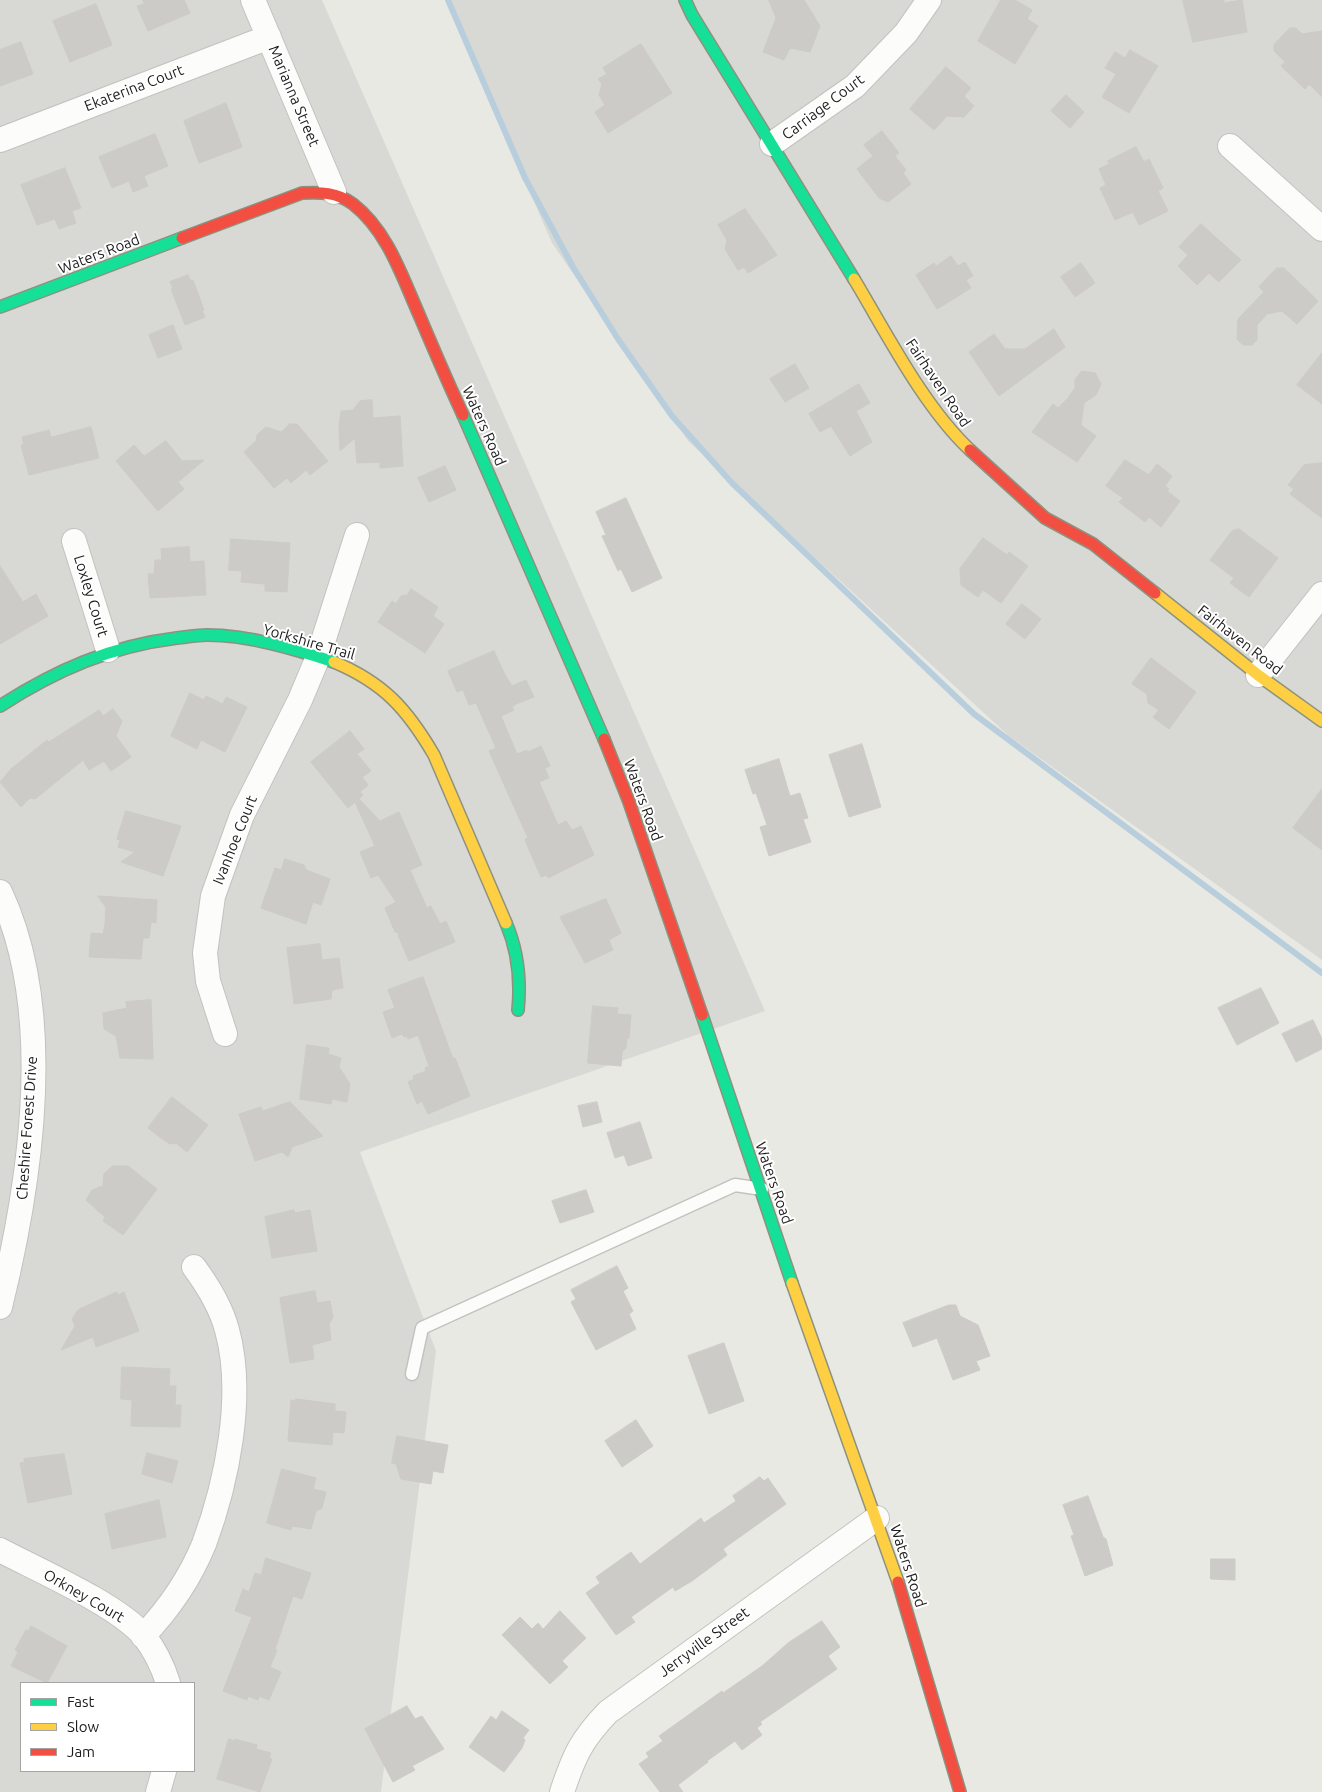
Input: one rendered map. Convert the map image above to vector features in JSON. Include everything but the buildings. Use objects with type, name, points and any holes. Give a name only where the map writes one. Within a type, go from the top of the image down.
[{"type":"street","name":"Marianna Street","points":[[253,0],[334,192]]},
{"type":"street","name":"Fairhaven Road","points":[[685,0],[692,15],[918,384],[955,436],[1044,518],[1093,544],[1258,674],[1322,721]]},
{"type":"street","name":"Carriage Court","points":[[772,144],[855,86],[906,32],[929,0]]},
{"type":"street","name":"Ekaterina Court","points":[[0,140],[269,36]]},
{"type":"street","points":[[1230,146],[1322,229]]},
{"type":"street","name":"Waters Road","points":[[0,307],[314,190],[334,192],[354,204],[367,217],[391,253],[603,736],[636,820],[750,1162],[762,1189],[779,1246],[877,1518],[921,1655],[960,1792]]},
{"type":"street","name":"Ivanhoe Court","points":[[225,1034],[208,981],[205,953],[213,896],[242,815],[300,700],[318,657],[357,535]]},
{"type":"street","name":"Loxley Court","points":[[74,541],[108,650]]},
{"type":"street","points":[[1258,674],[1322,594]]},
{"type":"street","name":"Yorkshire Trail","points":[[0,706],[37,681],[75,662],[108,650],[136,643],[207,635],[239,638],[318,657],[358,670],[382,686],[403,706],[420,730],[454,798],[512,934],[520,964],[522,987],[518,1010]]},
{"type":"street","name":"Cheshire Forest Drive","points":[[0,892],[16,933],[32,1005],[33,1080],[17,1238],[0,1307]]},
{"type":"street","points":[[143,1636],[161,1617],[177,1594],[203,1545],[212,1519],[231,1439],[234,1412],[232,1356],[227,1330],[218,1305],[194,1267]]},
{"type":"street","name":"Jerryville Street","points":[[562,1792],[571,1764],[586,1735],[608,1712],[877,1518]]},
{"type":"street","name":"Orkney Court","points":[[0,1550],[126,1619],[143,1636],[161,1665],[168,1682]]},
{"type":"street","points":[[158,1792],[164,1772]]},
{"type":"lane","points":[[412,1374],[422,1328],[735,1185],[762,1189]]},
{"type":"shaded area","points":[[0,0],[322,0],[765,1011],[360,1152],[436,1351],[381,1792],[0,1792]]},
{"type":"shaded area","points":[[446,0],[1322,0],[1322,960],[1009,736],[688,441],[552,243]]},
{"type":"waterway","points":[[448,0],[525,178],[573,267],[618,339],[672,416],[732,483],[974,714],[1322,973]]},
{"type":"traffic: fast","points":[[685,0],[692,15],[854,279]]},
{"type":"traffic: fast","points":[[0,307],[182,238]]},
{"type":"traffic: fast","points":[[463,415],[604,739]]},
{"type":"traffic: fast","points":[[0,706],[42,681],[85,661],[129,647],[177,638],[207,635],[239,637],[288,648],[334,662]]},
{"type":"traffic: fast","points":[[506,923],[518,966],[518,1010]]},
{"type":"traffic: fast","points":[[702,1015],[792,1283]]},
{"type":"traffic: slow","points":[[854,279],[922,392],[953,433],[970,450]]},
{"type":"traffic: slow","points":[[1155,593],[1258,675],[1322,721]]},
{"type":"traffic: slow","points":[[334,662],[367,679],[393,699],[424,739],[434,755],[506,923]]},
{"type":"traffic: slow","points":[[792,1283],[898,1582]]},
{"type":"traffic: jam","points":[[182,238],[302,193],[328,194],[347,200],[365,215],[376,228],[393,256],[463,415]]},
{"type":"traffic: jam","points":[[970,450],[1045,518],[1093,544],[1155,593]]},
{"type":"traffic: jam","points":[[604,739],[629,802],[702,1015]]},
{"type":"traffic: jam","points":[[898,1582],[960,1792]]}]
